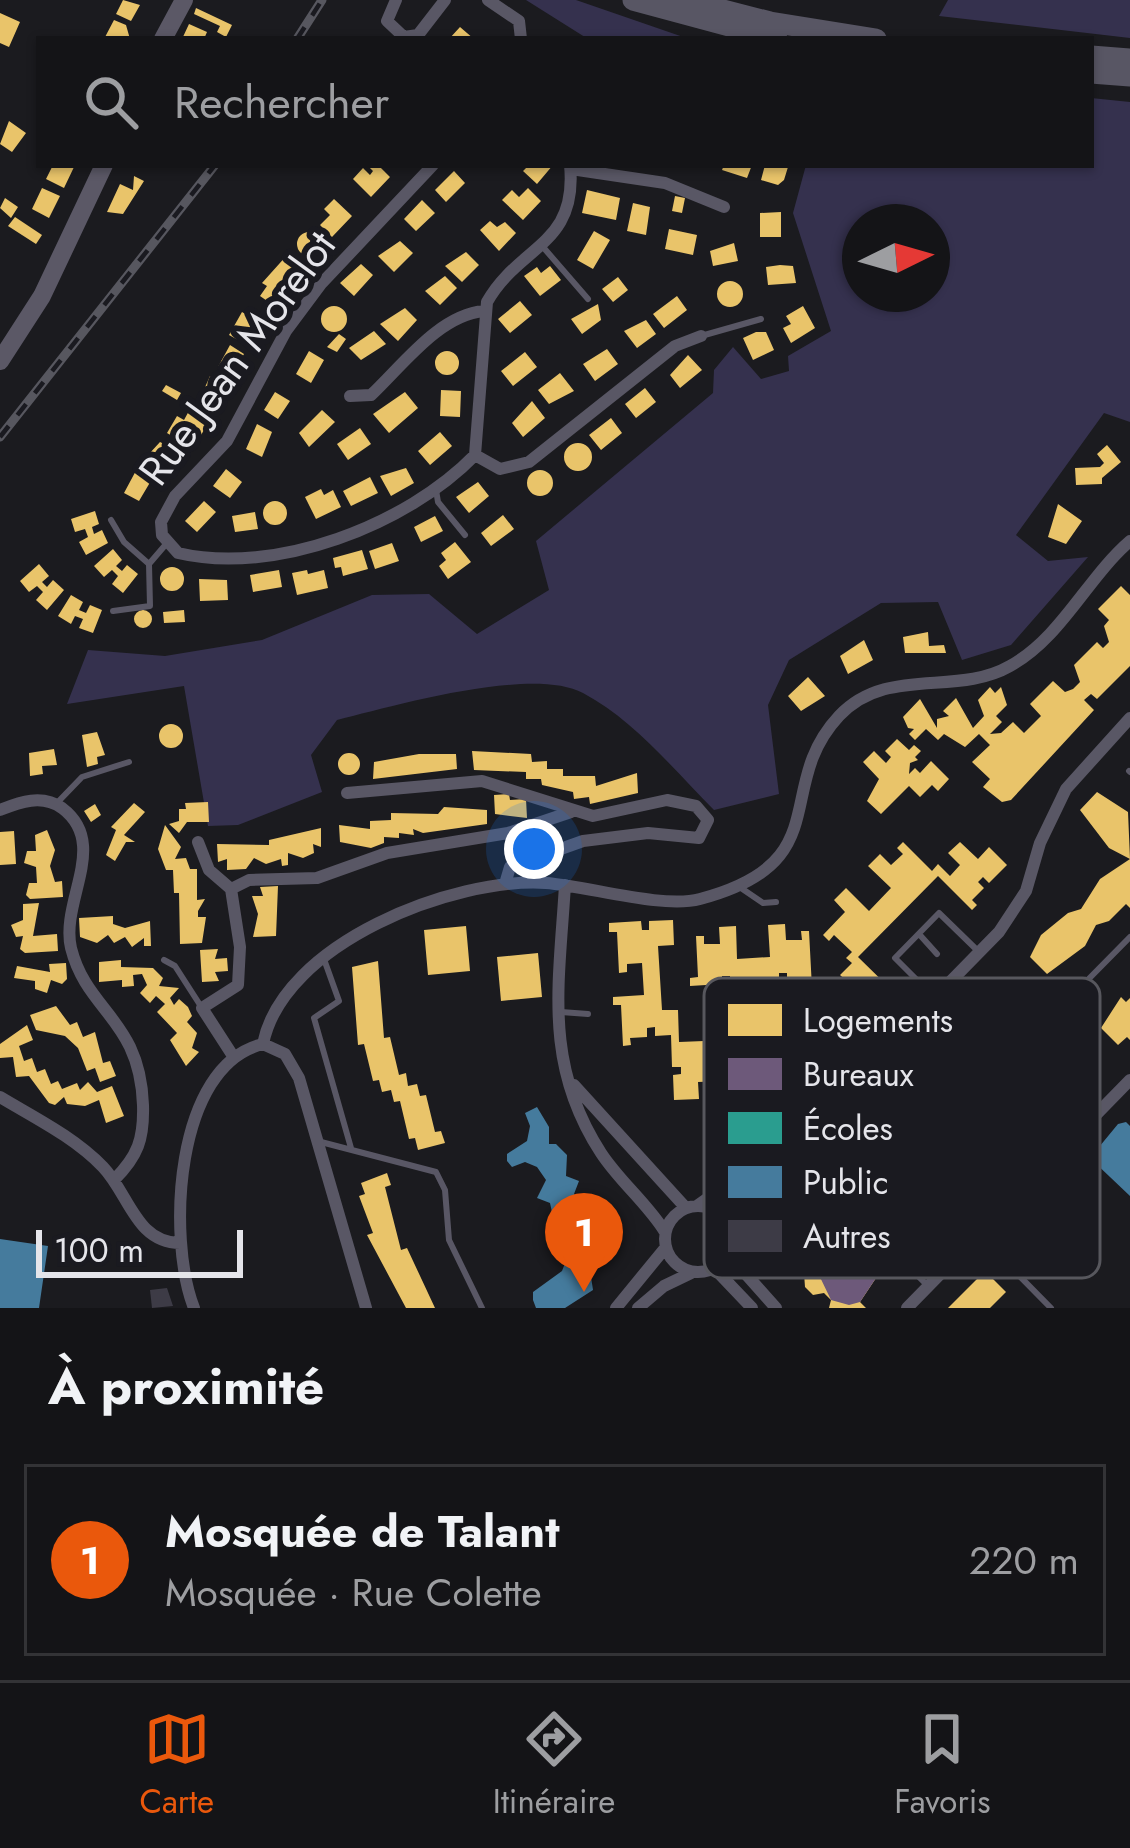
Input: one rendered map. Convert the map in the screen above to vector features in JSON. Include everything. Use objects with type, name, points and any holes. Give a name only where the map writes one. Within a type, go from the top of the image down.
[{"type":"highway","points":[[633,0],[766,36]]},
{"type":"highway","points":[[684,0],[770,22],[857,36]]},
{"type":"highway","points":[[1094,56],[1130,59]]},
{"type":"highway","points":[[1094,73],[1130,76]]},
{"type":"main road","points":[[163,36],[180,0]]},
{"type":"main road","points":[[0,361],[41,296],[103,168]]},
{"type":"street","points":[[396,0],[387,21],[402,36]]},
{"type":"street","points":[[411,36],[418,34],[445,0]]},
{"type":"street","points":[[488,0],[519,21],[521,36]]},
{"type":"street","name":"Rue Jean Morelot","points":[[166,543],[161,522],[175,496],[227,441],[286,332],[321,284],[430,168]]},
{"type":"street","points":[[166,543],[195,557],[275,552],[332,538],[436,490],[475,455],[484,311],[496,285],[544,247],[566,215],[571,168]]},
{"type":"street","points":[[577,168],[665,183],[724,207]]},
{"type":"street","points":[[350,396],[370,395],[448,323],[464,313],[484,311]]},
{"type":"street","points":[[475,455],[500,469],[530,462],[675,346],[701,336]]},
{"type":"street","points":[[263,1044],[274,1010],[324,960],[403,909],[461,890],[505,884],[565,885],[692,902],[741,888],[776,861],[800,823],[815,754],[848,707],[885,687],[989,674],[1017,662],[1130,541]]},
{"type":"street","points":[[953,978],[1026,891],[1040,842],[1066,789],[1130,718]]},
{"type":"street","points":[[347,794],[482,781],[547,797],[571,812]]},
{"type":"street","points":[[0,810],[24,801],[56,804],[75,821],[85,848],[70,909],[72,952],[128,1037],[142,1082],[140,1146],[114,1180]]},
{"type":"street","points":[[231,889],[249,880],[316,878],[449,839],[508,833],[571,812],[603,815],[642,802],[676,801],[702,809],[709,826],[699,838],[648,833],[583,841],[510,867],[505,884]]},
{"type":"street","points":[[198,842],[209,871],[231,889],[238,985],[202,1008],[233,1056]]},
{"type":"street","points":[[565,885],[557,1049],[603,1157],[665,1232],[666,1247],[676,1264],[693,1273]]},
{"type":"street","points":[[194,1308],[180,1243],[181,1182],[194,1125],[210,1087],[233,1056],[263,1044],[275,1047],[294,1066],[366,1308]]},
{"type":"street","points":[[569,1079],[692,1207],[704,1210]]},
{"type":"street","points":[[1100,1111],[1130,1080]]},
{"type":"street","points":[[0,1097],[67,1137],[114,1180],[148,1232],[167,1243],[180,1243]]},
{"type":"street","points":[[665,1232],[704,1198]]},
{"type":"street","points":[[616,1308],[666,1247]]},
{"type":"street","points":[[638,1308],[672,1280],[704,1270]]},
{"type":"street","points":[[724,1278],[752,1308]]},
{"type":"street","points":[[749,1278],[776,1308]]},
{"type":"street","points":[[907,1308],[925,1296]]},
{"type":"lane","points":[[544,247],[588,299]]},
{"type":"lane","points":[[701,336],[761,320]]},
{"type":"lane","points":[[436,490],[438,502],[466,536]]},
{"type":"lane","points":[[111,520],[124,542],[149,564]]},
{"type":"lane","points":[[113,611],[150,606],[149,564],[166,543]]},
{"type":"lane","points":[[56,804],[82,776],[129,762]]},
{"type":"lane","points":[[741,888],[763,903],[776,902]]},
{"type":"lane","points":[[915,978],[895,958],[939,914],[979,952]]},
{"type":"lane","points":[[919,934],[938,954]]},
{"type":"lane","points":[[1090,978],[1130,937]]},
{"type":"lane","points":[[164,960],[175,966],[202,1008]]},
{"type":"lane","points":[[324,960],[339,1001],[314,1018],[351,1148]]},
{"type":"lane","points":[[558,1012],[588,1014]]},
{"type":"lane","points":[[317,1141],[436,1172],[445,1190],[449,1240],[482,1308]]},
{"type":"lane","points":[[1017,1278],[1046,1306]]},
{"type":"shaded area","points":[[526,0],[576,0],[680,36],[583,36]]},
{"type":"shaded area","points":[[948,0],[1130,0],[1130,38],[939,16]]},
{"type":"shaded area","points":[[1094,98],[1130,102],[1130,422],[1104,413],[1016,535],[1048,561],[1088,557],[1011,645],[962,660],[938,602],[881,603],[789,660],[768,705],[779,794],[714,810],[652,746],[602,704],[560,686],[531,684],[462,691],[337,720],[311,755],[322,792],[238,825],[208,826],[184,686],[67,704],[88,650],[165,656],[262,640],[372,595],[429,594],[477,634],[549,590],[536,541],[713,393],[714,370],[733,347],[761,379],[789,371],[788,356],[831,331],[793,213],[805,168],[1094,168]]},
{"type":"building: Logements","points":[[123,0],[140,5],[131,21],[116,14]]},
{"type":"building: Logements","points":[[196,8],[232,25],[224,36],[217,32],[220,26],[194,14]]},
{"type":"building: Logements","points":[[0,13],[20,22],[9,47],[0,43]]},
{"type":"building: Logements","points":[[114,20],[126,25],[129,36],[106,36]]},
{"type":"building: Logements","points":[[189,24],[207,32],[205,36],[183,36]]},
{"type":"building: Logements","points":[[9,121],[26,133],[12,152],[0,144]]},
{"type":"building: Logements","points":[[52,168],[74,168],[64,188],[46,179]]},
{"type":"building: Logements","points":[[363,168],[370,175],[370,168],[381,168],[390,177],[371,197],[353,179]]},
{"type":"building: Logements","points":[[526,168],[550,168],[537,184],[523,171]]},
{"type":"building: Logements","points":[[723,168],[751,168],[747,178]]},
{"type":"building: Logements","points":[[764,168],[788,168],[778,185],[761,180]]},
{"type":"building: Logements","points":[[454,171],[465,183],[446,202],[435,190]]},
{"type":"building: Logements","points":[[134,176],[144,181],[123,214],[107,212],[120,184],[133,190]]},
{"type":"building: Logements","points":[[42,188],[60,196],[49,218],[32,209]]},
{"type":"building: Logements","points":[[528,188],[541,201],[523,220],[502,200],[512,190],[519,197]]},
{"type":"building: Logements","points":[[587,190],[620,198],[616,220],[582,213]]},
{"type":"building: Logements","points":[[675,196],[685,198],[682,213],[672,211]]},
{"type":"building: Logements","points":[[5,198],[18,207],[11,218],[0,208]]},
{"type":"building: Logements","points":[[334,199],[352,216],[332,237],[320,225],[330,215],[324,209]]},
{"type":"building: Logements","points":[[422,200],[435,213],[416,231],[404,219]]},
{"type":"building: Logements","points":[[633,203],[650,207],[646,235],[627,231]]},
{"type":"building: Logements","points":[[781,212],[781,237],[760,237],[760,213]]},
{"type":"building: Logements","points":[[15,217],[42,235],[36,244],[8,226]]},
{"type":"building: Logements","points":[[490,221],[497,227],[505,222],[516,233],[499,251],[480,230]]},
{"type":"building: Logements","points":[[669,229],[697,235],[693,255],[665,249]]},
{"type":"building: Logements","points":[[594,231],[610,240],[593,269],[577,260]]},
{"type":"building: Logements","points":[[309,232],[318,235],[318,253],[309,256],[300,253],[297,244],[300,235]]},
{"type":"building: Logements","points":[[400,241],[413,253],[394,272],[378,256]]},
{"type":"building: Logements","points":[[734,243],[738,261],[713,266],[710,251]]},
{"type":"building: Logements","points":[[466,252],[479,265],[462,282],[445,266]]},
{"type":"building: Logements","points":[[288,254],[303,266],[273,305],[260,296],[267,286],[262,283]]},
{"type":"building: Logements","points":[[361,264],[373,275],[354,296],[340,283]]},
{"type":"building: Logements","points":[[550,266],[561,280],[540,296],[524,276],[537,267],[541,273]]},
{"type":"building: Logements","points":[[793,266],[796,283],[768,285],[766,267]]},
{"type":"building: Logements","points":[[445,276],[457,288],[440,305],[425,291]]},
{"type":"building: Logements","points":[[618,277],[628,290],[613,302],[602,289]]},
{"type":"building: Logements","points":[[730,281],[743,294],[730,307],[717,294]]},
{"type":"building: Logements","points":[[677,296],[687,310],[664,328],[653,314]]},
{"type":"building: Logements","points":[[520,301],[532,315],[510,333],[498,319]]},
{"type":"building: Logements","points":[[598,304],[601,320],[582,334],[571,319]]},
{"type":"building: Logements","points":[[334,306],[347,319],[334,332],[321,319]]},
{"type":"building: Logements","points":[[803,306],[815,328],[791,343],[783,328],[791,324],[786,316]]},
{"type":"building: Logements","points":[[405,308],[417,320],[398,341],[380,324]]},
{"type":"building: Logements","points":[[242,312],[260,323],[247,345],[229,335]]},
{"type":"building: Logements","points":[[646,320],[656,334],[637,348],[624,331]]},
{"type":"building: Logements","points":[[374,331],[386,344],[361,360],[349,348]]},
{"type":"building: Logements","points":[[766,332],[774,350],[753,360],[743,338]]},
{"type":"building: Logements","points":[[339,334],[346,339],[337,352],[327,347]]},
{"type":"building: Logements","points":[[230,345],[244,354],[232,375],[218,367]]},
{"type":"building: Logements","points":[[607,349],[618,364],[595,381],[583,364]]},
{"type":"building: Logements","points":[[309,351],[324,360],[311,383],[296,374]]},
{"type":"building: Logements","points":[[447,351],[456,354],[456,372],[447,375],[438,372],[435,363],[438,354]]},
{"type":"building: Logements","points":[[525,352],[537,367],[513,386],[501,371]]},
{"type":"building: Logements","points":[[688,355],[702,370],[680,388],[670,375]]},
{"type":"building: Logements","points":[[560,373],[574,391],[549,404],[538,390]]},
{"type":"building: Logements","points":[[210,376],[230,387],[216,413],[198,403]]},
{"type":"building: Logements","points":[[166,385],[181,393],[177,400],[162,391]]},
{"type":"building: Logements","points":[[645,388],[656,402],[636,418],[625,404]]},
{"type":"building: Logements","points":[[441,390],[461,391],[460,417],[440,416]]},
{"type":"building: Logements","points":[[275,392],[290,401],[278,419],[264,410]]},
{"type":"building: Logements","points":[[405,392],[418,408],[389,433],[373,414]]},
{"type":"building: Logements","points":[[532,401],[545,418],[523,437],[512,423]]},
{"type":"building: Logements","points":[[190,409],[210,420],[198,440],[190,436],[185,444],[167,433],[177,416],[184,420]]},
{"type":"building: Logements","points":[[322,410],[335,422],[309,447],[299,433]]},
{"type":"building: Logements","points":[[611,418],[622,433],[601,450],[589,435]]},
{"type":"building: Logements","points":[[257,424],[272,432],[262,457],[246,449]]},
{"type":"building: Logements","points":[[360,428],[371,444],[348,460],[337,444]]},
{"type":"building: Logements","points":[[440,432],[452,446],[430,465],[418,451]]},
{"type":"building: Logements","points":[[160,442],[186,455],[179,467],[173,463],[168,472],[151,463],[154,457],[149,454]]},
{"type":"building: Logements","points":[[578,443],[588,447],[592,457],[588,467],[578,471],[568,467],[564,457],[568,447]]},
{"type":"building: Logements","points":[[1107,445],[1121,462],[1102,478],[1102,484],[1076,485],[1075,468],[1100,467],[1104,463],[1097,454]]},
{"type":"building: Logements","points":[[139,465],[155,474],[139,501],[124,493]]},
{"type":"building: Logements","points":[[406,468],[414,483],[391,496],[380,476]]},
{"type":"building: Logements","points":[[226,469],[242,482],[230,498],[213,486]]},
{"type":"building: Logements","points":[[540,470],[553,483],[540,496],[527,483]]},
{"type":"building: Logements","points":[[370,477],[378,493],[351,506],[343,491]]},
{"type":"building: Logements","points":[[478,482],[489,496],[469,513],[456,497]]},
{"type":"building: Logements","points":[[321,489],[324,495],[333,490],[341,507],[316,519],[305,497]]},
{"type":"building: Logements","points":[[204,501],[216,512],[197,532],[185,521]]},
{"type":"building: Logements","points":[[275,501],[284,504],[284,522],[275,525],[266,522],[263,513],[266,504]]},
{"type":"building: Logements","points":[[1058,504],[1082,521],[1066,544],[1048,537]]},
{"type":"building: Logements","points":[[95,511],[99,524],[92,527],[94,534],[102,530],[108,543],[86,555],[79,542],[88,537],[85,529],[75,532],[71,519]]},
{"type":"building: Logements","points":[[255,512],[258,529],[235,532],[232,516]]},
{"type":"building: Logements","points":[[503,515],[514,529],[491,546],[481,533]]},
{"type":"building: Logements","points":[[435,516],[443,531],[421,542],[414,527]]},
{"type":"building: Logements","points":[[455,542],[471,562],[448,579],[439,566],[446,560],[441,553]]},
{"type":"building: Logements","points":[[392,543],[399,561],[375,569],[369,551]]},
{"type":"building: Logements","points":[[113,549],[122,560],[116,566],[122,571],[127,565],[138,574],[123,593],[112,584],[118,576],[112,570],[104,577],[94,566]]},
{"type":"building: Logements","points":[[362,550],[368,569],[343,576],[341,567],[335,568],[333,558]]},
{"type":"building: Logements","points":[[39,564],[49,576],[42,582],[47,587],[53,580],[64,590],[47,610],[36,600],[43,592],[37,586],[29,592],[20,581]]},
{"type":"building: Logements","points":[[172,567],[181,570],[181,588],[172,591],[163,588],[160,579],[163,570]]},
{"type":"building: Logements","points":[[279,570],[282,587],[253,592],[250,575]]},
{"type":"building: Logements","points":[[307,570],[308,574],[324,570],[328,588],[297,595],[292,573]]},
{"type":"building: Logements","points":[[199,579],[227,580],[228,600],[200,601]]},
{"type":"building: Logements","points":[[1121,586],[1130,595],[1130,666],[1097,699],[1091,694],[1084,700],[1094,710],[1011,800],[1002,802],[983,787],[990,779],[972,762],[990,745],[979,734],[965,747],[944,734],[938,740],[926,729],[915,740],[909,734],[914,729],[908,728],[903,717],[920,699],[937,728],[937,719],[949,716],[943,711],[956,698],[973,728],[984,716],[978,700],[990,687],[995,693],[1001,687],[1007,705],[996,716],[1002,722],[990,734],[1001,733],[1013,722],[1024,733],[1041,716],[1030,704],[1053,681],[1065,692],[1073,689],[1080,682],[1074,665],[1097,642],[1103,648],[1109,642],[1104,626],[1109,620],[1098,609]]},
{"type":"building: Logements","points":[[71,595],[83,602],[79,610],[86,613],[90,605],[102,610],[93,633],[79,628],[83,619],[75,616],[71,624],[58,616]]},
{"type":"building: Logements","points":[[143,610],[152,619],[143,628],[134,619]]},
{"type":"building: Logements","points":[[184,610],[185,622],[164,623],[163,612]]},
{"type":"building: Logements","points":[[928,632],[929,646],[944,645],[946,653],[905,653],[903,637]]},
{"type":"building: Logements","points":[[864,640],[873,660],[848,674],[840,656]]},
{"type":"building: Logements","points":[[808,677],[825,696],[801,711],[788,696]]},
{"type":"building: Logements","points":[[171,724],[180,727],[180,745],[171,748],[162,745],[159,736],[162,727]]},
{"type":"building: Logements","points":[[97,732],[105,755],[97,757],[98,764],[87,767],[82,735]]},
{"type":"building: Logements","points":[[897,739],[909,750],[914,745],[921,751],[915,757],[918,760],[910,763],[909,774],[915,768],[920,773],[931,761],[949,779],[938,791],[932,785],[920,797],[909,786],[881,814],[867,801],[879,779],[863,762],[874,751],[886,763],[891,757],[885,751]]},
{"type":"building: Logements","points":[[54,749],[57,765],[42,766],[43,774],[30,776],[29,753]]},
{"type":"building: Logements","points":[[472,751],[531,754],[532,762],[547,761],[547,769],[563,769],[563,776],[595,776],[596,786],[637,773],[638,793],[590,804],[589,797],[574,799],[573,792],[542,785],[541,779],[526,779],[526,772],[474,770]]},
{"type":"building: Logements","points":[[349,753],[360,764],[349,775],[338,764]]},
{"type":"building: Logements","points":[[456,754],[457,769],[373,779],[374,762]]},
{"type":"building: Logements","points":[[1097,792],[1128,812],[1130,859],[1109,848],[1080,810]]},
{"type":"building: Logements","points":[[509,794],[510,800],[526,799],[527,818],[495,814],[494,795]]},
{"type":"building: Logements","points":[[208,802],[209,822],[187,822],[179,833],[169,824],[179,821],[179,809],[186,809],[185,803]]},
{"type":"building: Logements","points":[[134,803],[145,812],[124,835],[135,842],[126,842],[115,861],[106,855],[116,830],[111,827]]},
{"type":"building: Logements","points":[[95,804],[101,815],[91,822],[84,811]]},
{"type":"building: Logements","points":[[444,807],[487,810],[487,824],[423,833],[413,829],[414,835],[384,837],[384,843],[371,848],[340,842],[339,825],[370,829],[370,821],[391,820],[391,813],[438,814]]},
{"type":"building: Logements","points":[[165,825],[181,847],[175,859],[186,858],[190,869],[197,869],[197,900],[205,899],[198,911],[198,917],[206,917],[202,943],[180,944],[179,893],[174,893],[173,870],[166,870],[158,849]]},
{"type":"building: Logements","points":[[321,828],[321,847],[313,844],[314,853],[303,858],[288,853],[288,865],[282,866],[281,859],[266,864],[254,858],[246,869],[227,870],[227,859],[218,862],[217,844],[269,845],[269,840]]},
{"type":"building: Logements","points":[[47,830],[55,850],[50,866],[55,882],[62,881],[63,897],[30,899],[26,895],[29,883],[37,883],[36,867],[24,863],[27,851],[36,851],[35,835]]},
{"type":"building: Logements","points":[[14,831],[16,864],[0,865],[0,832]]},
{"type":"building: Logements","points":[[903,842],[932,871],[938,864],[950,876],[960,865],[948,853],[960,842],[978,859],[989,847],[1007,865],[989,883],[983,877],[978,882],[984,888],[972,900],[977,905],[972,910],[938,876],[858,957],[879,978],[843,978],[840,975],[852,963],[846,958],[852,952],[834,935],[829,941],[823,935],[845,912],[834,900],[846,888],[869,911],[891,888],[868,866],[880,854],[891,865],[903,854],[897,848]]},
{"type":"building: Logements","points":[[1130,859],[1130,908],[1126,904],[1109,921],[1096,925],[1085,946],[1047,974],[1030,957],[1041,935],[1068,913],[1081,909],[1100,879]]},
{"type":"building: Logements","points":[[278,886],[276,936],[253,937],[258,914],[252,896],[263,896],[260,887]]},
{"type":"building: Logements","points":[[39,903],[33,936],[57,934],[58,951],[25,953],[20,949],[23,936],[16,937],[11,925],[23,920],[23,904]]},
{"type":"building: Logements","points":[[113,916],[113,924],[125,928],[150,921],[151,946],[144,946],[144,938],[132,947],[125,937],[114,943],[108,935],[97,943],[80,937],[79,918]]},
{"type":"building: Logements","points":[[673,920],[674,945],[658,946],[662,1010],[678,1010],[679,1042],[704,1041],[699,1099],[674,1100],[673,1075],[681,1074],[681,1067],[672,1067],[671,1035],[655,1036],[655,1027],[647,1028],[647,1037],[630,1038],[631,1045],[623,1046],[621,1005],[613,1005],[613,997],[644,995],[642,963],[627,964],[627,972],[619,973],[617,932],[609,932],[609,923],[641,921],[642,930],[649,930],[649,921]]},
{"type":"building: Logements","points":[[785,924],[786,940],[802,940],[801,931],[809,931],[811,978],[787,978],[787,973],[779,973],[779,978],[722,976],[690,986],[690,978],[698,977],[696,936],[704,936],[704,944],[720,944],[719,927],[736,926],[737,959],[770,957],[768,925]]},
{"type":"building: Logements","points":[[466,926],[470,971],[428,975],[424,930]]},
{"type":"building: Logements","points":[[218,949],[215,959],[227,958],[228,971],[215,972],[219,981],[202,982],[200,950]]},
{"type":"building: Logements","points":[[538,953],[542,997],[501,1001],[497,957]]},
{"type":"building: Logements","points":[[121,960],[121,967],[153,968],[163,978],[159,986],[179,988],[170,998],[174,1005],[179,999],[188,1007],[192,1016],[187,1022],[197,1033],[192,1048],[199,1052],[186,1066],[170,1040],[177,1033],[157,1012],[165,1004],[156,996],[150,1003],[140,993],[147,985],[142,974],[133,975],[134,986],[122,987],[122,980],[99,982],[99,962]]},
{"type":"building: Logements","points":[[378,961],[384,1038],[390,1037],[399,1075],[406,1073],[408,1086],[417,1084],[420,1096],[426,1095],[435,1132],[441,1131],[445,1143],[418,1150],[415,1138],[409,1139],[400,1101],[394,1102],[391,1090],[382,1092],[379,1080],[373,1081],[364,1044],[358,1045],[352,967]]},
{"type":"building: Logements","points":[[66,963],[67,979],[62,984],[51,980],[47,993],[35,989],[35,981],[14,978],[17,966],[50,972],[49,964]]},
{"type":"building: Logements","points":[[1121,997],[1126,1002],[1130,998],[1130,1040],[1127,1037],[1118,1045],[1101,1028]]},
{"type":"building: Logements","points":[[56,1006],[70,1025],[77,1022],[83,1037],[95,1032],[103,1063],[110,1061],[116,1076],[100,1082],[95,1068],[87,1071],[78,1048],[65,1036],[36,1030],[30,1015]]},
{"type":"building: Logements","points":[[27,1025],[33,1040],[19,1046],[24,1061],[32,1058],[37,1072],[45,1069],[51,1084],[58,1081],[62,1089],[77,1083],[80,1090],[88,1082],[97,1092],[112,1086],[124,1116],[106,1123],[99,1100],[85,1106],[67,1104],[64,1097],[55,1105],[49,1103],[29,1076],[16,1077],[13,1057],[0,1058],[0,1044]]},
{"type":"building: Logements","points":[[387,1173],[391,1185],[385,1187],[401,1250],[407,1248],[435,1308],[406,1308],[367,1235],[373,1233],[359,1196],[365,1194],[361,1183]]},
{"type":"building: Logements","points":[[804,1278],[876,1278],[860,1302],[866,1308],[829,1308],[831,1300],[824,1293],[813,1295]]},
{"type":"building: Logements","points":[[978,1278],[992,1278],[1006,1292],[990,1308],[948,1308]]},
{"type":"building: Bureaux","points":[[820,1278],[876,1278],[860,1302],[849,1305],[831,1300]]},
{"type":"building: Public","points":[[537,1107],[549,1127],[549,1144],[556,1144],[567,1155],[566,1176],[579,1181],[574,1194],[590,1211],[610,1217],[597,1237],[602,1242],[588,1257],[593,1290],[565,1308],[536,1308],[533,1300],[533,1292],[562,1271],[567,1258],[563,1245],[568,1240],[555,1226],[550,1203],[537,1198],[546,1180],[537,1167],[525,1162],[512,1167],[507,1161],[507,1154],[527,1141],[530,1126],[525,1113]]},
{"type":"building: Public","points":[[1118,1124],[1130,1126],[1130,1196],[1100,1168],[1100,1146]]},
{"type":"building: Public","points":[[0,1239],[48,1246],[39,1308],[0,1308]]},
{"type":"building: Autres","points":[[167,1288],[173,1306],[152,1308],[150,1290]]},
{"type":"railway","points":[[299,36],[322,0]]},
{"type":"railway","points":[[0,437],[213,168]]},
{"type":"place","name":"Mosquée de Talant","points":[[584,1292]]}]
